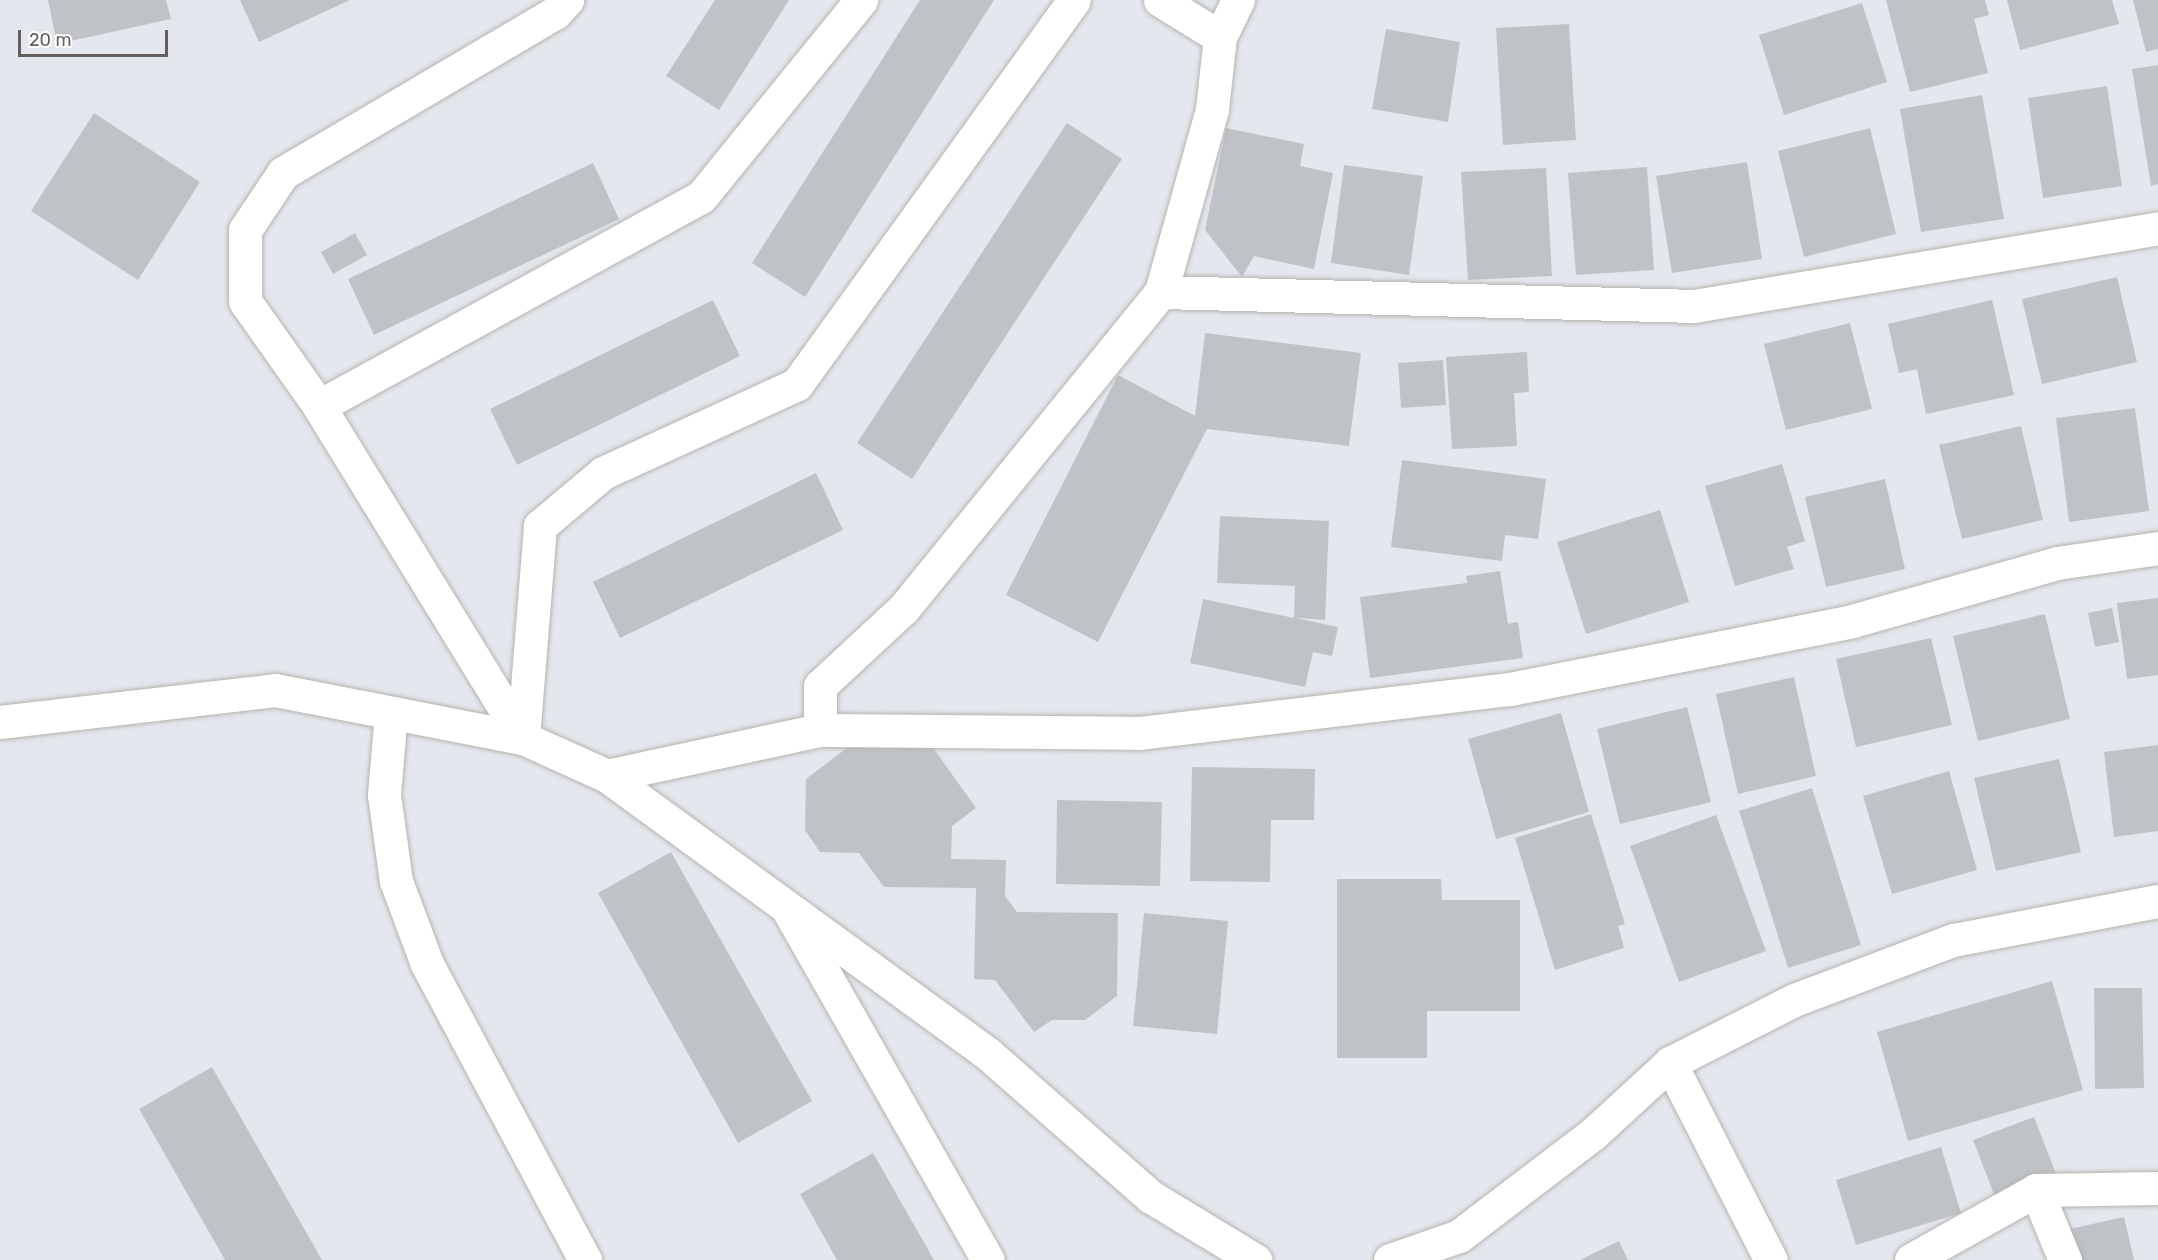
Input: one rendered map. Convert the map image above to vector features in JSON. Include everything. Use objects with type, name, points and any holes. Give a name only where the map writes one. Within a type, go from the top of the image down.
[{"type":"street","points":[[523,738],[319,406],[245,301],[245,230],[283,173],[555,14],[567,0]]},
{"type":"street","points":[[319,406],[701,197],[861,0]]},
{"type":"street","points":[[523,738],[540,526],[603,473],[797,384],[1074,0]]},
{"type":"street","points":[[1161,0],[1220,37]]},
{"type":"street","points":[[820,730],[820,686],[904,609],[1161,292],[1212,109],[1220,37],[1238,0]]},
{"type":"street","points":[[1161,292],[1694,306],[2158,228]]},
{"type":"street","points":[[607,776],[820,730],[1140,734],[1509,689],[1852,621],[2057,563],[2158,548]]},
{"type":"street","points":[[0,722],[275,690],[523,738],[607,776],[987,1053],[1151,1197],[1255,1260]]},
{"type":"street","points":[[391,713],[384,795],[396,881],[427,964],[585,1260]]},
{"type":"street","points":[[1390,1260],[1459,1236],[1594,1133],[1670,1064],[1794,1000],[1953,940],[2158,901]]},
{"type":"street","points":[[787,908],[987,1260]]},
{"type":"street","points":[[1670,1064],[1771,1260]]},
{"type":"street","points":[[1911,1260],[2036,1190],[2158,1188]]},
{"type":"street","points":[[2036,1190],[2065,1260]]},
{"type":"building","points":[[48,0],[166,0],[171,19],[57,44]]},
{"type":"building","points":[[240,0],[350,0],[259,42]]},
{"type":"building","points":[[715,0],[789,0],[719,110],[666,76]]},
{"type":"building","points":[[920,0],[994,0],[805,297],[752,263]]},
{"type":"building","points":[[1886,0],[1985,0],[1989,15],[1974,19],[1988,73],[1910,92]]},
{"type":"building","points":[[2007,0],[2112,0],[2119,24],[2020,50]]},
{"type":"building","points":[[2133,0],[2158,0],[2158,49],[2146,52]]},
{"type":"building","points":[[1862,3],[1887,82],[1784,115],[1759,35]]},
{"type":"building","points":[[1569,24],[1576,140],[1503,145],[1496,28]]},
{"type":"building","points":[[1386,29],[1460,42],[1448,122],[1372,109]]},
{"type":"building","points":[[2158,65],[2158,184],[2151,186],[2132,69]]},
{"type":"building","points":[[2107,86],[2122,186],[2043,198],[2028,98]]},
{"type":"building","points":[[1982,95],[2004,219],[1921,232],[1900,109]]},
{"type":"building","points":[[94,113],[200,182],[138,280],[31,211]]},
{"type":"building","points":[[1067,123],[1122,159],[912,479],[857,443]]},
{"type":"building","points":[[1226,128],[1304,144],[1300,166],[1333,173],[1314,269],[1254,256],[1242,277],[1205,230]]},
{"type":"building","points":[[1870,128],[1896,234],[1804,257],[1778,151]]},
{"type":"building","points":[[1747,162],[1762,259],[1672,273],[1656,176]]},
{"type":"building","points":[[593,163],[619,219],[374,335],[348,279]]},
{"type":"building","points":[[1344,165],[1423,176],[1409,275],[1331,263]]},
{"type":"building","points":[[1647,167],[1654,270],[1576,275],[1568,173]]},
{"type":"building","points":[[1546,168],[1552,276],[1468,280],[1461,172]]},
{"type":"building","points":[[355,233],[367,255],[333,274],[321,252]]},
{"type":"building","points":[[2117,277],[2137,362],[2042,384],[2022,299]]},
{"type":"building","points":[[713,300],[740,356],[517,465],[490,409]]},
{"type":"building","points":[[1992,300],[2014,395],[1926,414],[1917,369],[1899,373],[1888,324]]},
{"type":"building","points":[[1850,323],[1872,409],[1786,430],[1764,344]]},
{"type":"building","points":[[1205,333],[1361,353],[1349,446],[1207,429],[1098,642],[1006,595],[1118,375],[1195,416]]},
{"type":"building","points":[[1527,352],[1529,392],[1514,393],[1517,446],[1452,449],[1446,357]]},
{"type":"building","points":[[1443,360],[1446,405],[1401,408],[1398,363]]},
{"type":"building","points":[[2135,408],[2149,511],[2069,522],[2056,418]]},
{"type":"building","points":[[2021,426],[2043,520],[1962,539],[1939,445]]},
{"type":"building","points":[[1402,460],[1546,479],[1538,539],[1505,535],[1502,561],[1391,547]]},
{"type":"building","points":[[1782,464],[1805,541],[1787,547],[1794,569],[1735,586],[1705,486]]},
{"type":"building","points":[[816,473],[843,530],[620,638],[593,582]]},
{"type":"building","points":[[1885,479],[1905,569],[1826,587],[1805,497]]},
{"type":"building","points":[[1660,510],[1689,602],[1586,634],[1557,542]]},
{"type":"building","points":[[1220,516],[1329,521],[1325,620],[1296,618],[1338,627],[1332,656],[1313,652],[1305,687],[1190,663],[1203,599],[1294,618],[1295,586],[1217,583]]},
{"type":"building","points":[[1500,571],[1508,624],[1518,622],[1523,658],[1370,678],[1360,597],[1467,583],[1466,576]]},
{"type":"building","points":[[2158,598],[2158,675],[2127,679],[2117,603]]},
{"type":"building","points":[[2112,608],[2119,642],[2095,647],[2088,613]]},
{"type":"building","points":[[2045,614],[2070,719],[1978,741],[1953,636]]},
{"type":"building","points":[[1931,638],[1952,725],[1856,747],[1836,659]]},
{"type":"building","points":[[1794,677],[1816,776],[1738,794],[1716,694]]},
{"type":"building","points":[[1687,707],[1711,802],[1620,824],[1597,729]]},
{"type":"building","points":[[1561,713],[1589,812],[1496,839],[1468,739]]},
{"type":"building","points":[[856,741],[929,742],[976,808],[952,826],[951,859],[1006,860],[1005,896],[1017,912],[1118,913],[1117,996],[1085,1020],[1052,1020],[1034,1032],[995,980],[974,979],[976,888],[884,887],[859,853],[820,852],[805,830],[806,779]]},
{"type":"building","points":[[2158,745],[2158,831],[2114,837],[2104,752]]},
{"type":"building","points":[[2059,759],[2081,852],[1996,871],[1974,778]]},
{"type":"building","points":[[1192,767],[1315,769],[1314,820],[1271,820],[1270,882],[1190,881]]},
{"type":"building","points":[[1949,771],[1977,870],[1892,894],[1863,796]]},
{"type":"building","points":[[1812,788],[1861,945],[1788,968],[1739,811]]},
{"type":"building","points":[[1057,800],[1162,802],[1160,886],[1056,884]]},
{"type":"building","points":[[1591,814],[1625,924],[1618,926],[1624,948],[1555,970],[1515,838]]},
{"type":"building","points":[[1716,815],[1766,951],[1679,982],[1630,846]]},
{"type":"building","points":[[671,852],[812,1101],[738,1143],[598,893]]},
{"type":"building","points":[[1337,879],[1441,879],[1442,900],[1520,900],[1520,1011],[1427,1011],[1427,1058],[1337,1058]]},
{"type":"building","points":[[1144,913],[1228,921],[1217,1034],[1133,1026]]},
{"type":"building","points":[[2052,981],[2083,1090],[1908,1141],[1877,1032]]},
{"type":"building","points":[[2094,988],[2142,988],[2144,1088],[2095,1089]]},
{"type":"building","points":[[212,1067],[322,1260],[225,1260],[139,1109]]},
{"type":"building","points":[[2034,1117],[2058,1179],[1997,1202],[1973,1140]]},
{"type":"building","points":[[1941,1147],[1961,1213],[1856,1245],[1836,1180]]},
{"type":"building","points":[[873,1153],[934,1260],[837,1260],[800,1194]]},
{"type":"building","points":[[2124,1217],[2134,1260],[2062,1260],[2056,1232]]},
{"type":"building","points":[[1619,1241],[1628,1260],[1580,1260]]}]
